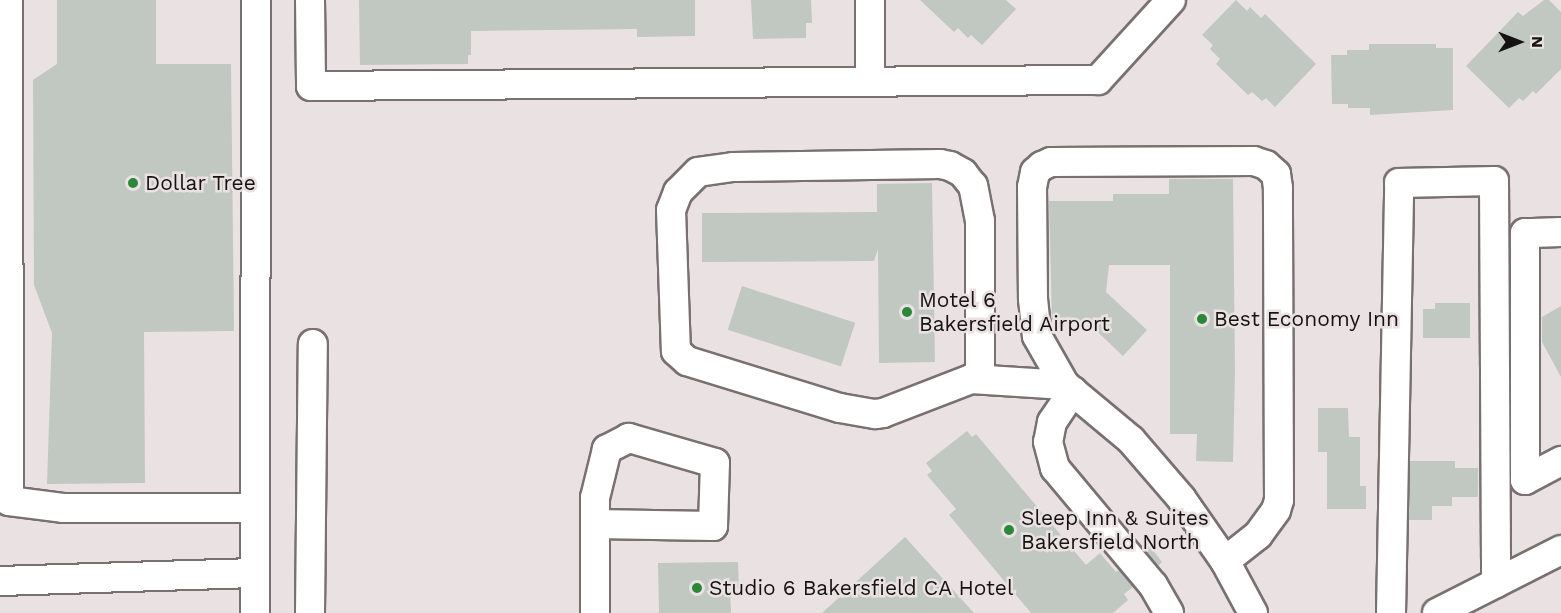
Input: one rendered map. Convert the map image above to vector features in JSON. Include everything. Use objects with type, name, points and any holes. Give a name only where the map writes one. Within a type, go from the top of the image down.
[{"type":"street","points":[[8,0],[4,53],[4,482],[9,501],[63,508],[255,508]]},
{"type":"street","points":[[255,613],[256,0]]},
{"type":"street","points":[[310,0],[310,86],[1098,80],[1171,0]]},
{"type":"street","points":[[870,0],[870,81]]},
{"type":"street","points":[[1225,561],[1258,535],[1276,510],[1279,500],[1278,188],[1276,174],[1266,165],[1254,161],[1052,162],[1035,172],[1032,187],[1033,299],[1037,336],[1069,388],[1131,440],[1181,498],[1225,561],[1253,613]]},
{"type":"street","points":[[980,379],[980,221],[973,186],[963,173],[950,166],[940,165],[733,167],[698,172],[678,192],[671,210],[676,351],[687,361],[840,408],[875,414],[883,413],[945,387],[971,379],[1069,388]]},
{"type":"street","points":[[1391,613],[1399,183],[1494,181],[1496,583]]},
{"type":"street","points":[[1561,232],[1525,233],[1525,480],[1561,460]]},
{"type":"street","points":[[310,613],[313,344]]},
{"type":"street","points":[[1069,388],[1052,422],[1048,442],[1055,468],[1153,585],[1169,613]]},
{"type":"street","points":[[595,524],[713,526],[715,463],[629,438],[607,449],[595,498],[595,524],[595,613]]},
{"type":"street","points":[[1437,613],[1561,550]]},
{"type":"street","points":[[0,581],[255,573]]},
{"type":"building","name":"Dollar Tree","points":[[57,0],[156,0],[156,64],[231,64],[234,331],[144,332],[145,483],[47,484],[52,333],[34,285],[33,80],[57,64]]},
{"type":"building","points":[[359,0],[695,0],[695,36],[637,37],[637,29],[471,31],[471,55],[468,55],[468,64],[360,65]]},
{"type":"building","points":[[751,0],[811,0],[812,23],[806,23],[806,38],[753,39]]},
{"type":"building","points":[[920,0],[1006,0],[1016,9],[982,45],[971,35],[968,38],[958,28],[954,32]]},
{"type":"building","points":[[1236,0],[1247,11],[1250,7],[1261,18],[1265,14],[1316,64],[1275,107],[1266,98],[1262,101],[1252,92],[1248,95],[1216,64],[1220,59],[1210,49],[1213,45],[1202,35]]},
{"type":"building","points":[[1544,0],[1549,0],[1561,12],[1561,69],[1536,94],[1533,91],[1523,101],[1519,98],[1509,108],[1466,66],[1518,12],[1523,16]]},
{"type":"building","points":[[1369,44],[1436,44],[1436,48],[1453,48],[1453,110],[1370,115],[1370,108],[1348,108],[1348,104],[1332,104],[1331,55],[1347,55],[1347,50],[1369,50]]},
{"type":"building","name":"Best Economy Inn","points":[[1169,179],[1233,179],[1235,372],[1233,462],[1196,461],[1197,434],[1170,434],[1170,265],[1109,265],[1106,292],[1147,330],[1123,356],[1086,321],[1052,320],[1049,201],[1113,201],[1113,194],[1169,194]]},
{"type":"building","name":"Motel 6 Bakersfield Airport","points":[[932,183],[935,362],[879,363],[878,249],[874,261],[702,262],[702,213],[877,212],[877,184]]},
{"type":"building","points":[[742,286],[855,323],[841,367],[728,330]]},
{"type":"building","points":[[1435,303],[1470,303],[1470,338],[1423,338],[1423,309],[1435,309]]},
{"type":"building","points":[[1561,306],[1561,377],[1542,342],[1542,317]]},
{"type":"building","points":[[1318,408],[1348,408],[1349,437],[1360,437],[1360,486],[1366,486],[1366,509],[1327,509],[1327,452],[1318,452]]},
{"type":"building","name":"Sleep Inn & Suites Bakersfield North","points":[[967,431],[972,437],[976,434],[1086,565],[1100,553],[1116,572],[1119,570],[1133,587],[1124,594],[1128,600],[1113,613],[1031,613],[949,515],[956,509],[927,475],[932,471],[926,463]]},
{"type":"building","points":[[1410,461],[1455,461],[1455,468],[1478,468],[1478,497],[1452,497],[1452,506],[1432,506],[1432,520],[1409,520]]},
{"type":"building","points":[[905,537],[974,613],[822,613]]},
{"type":"building","points":[[1149,545],[1162,562],[1158,566],[1144,549]]},
{"type":"building","name":"Studio 6 Bakersfield CA Hotel","points":[[738,562],[739,588],[730,588],[731,613],[659,613],[658,563]]},
{"type":"place","name":"Dollar Tree","points":[[133,183]]},
{"type":"place","name":"Motel 6 Bakersfield Airport","points":[[907,312]]},
{"type":"place","name":"Best Economy Inn","points":[[1202,319]]},
{"type":"place","name":"Sleep Inn & Suites Bakersfield North","points":[[1009,530]]},
{"type":"place","name":"Studio 6 Bakersfield CA Hotel","points":[[697,588]]}]
